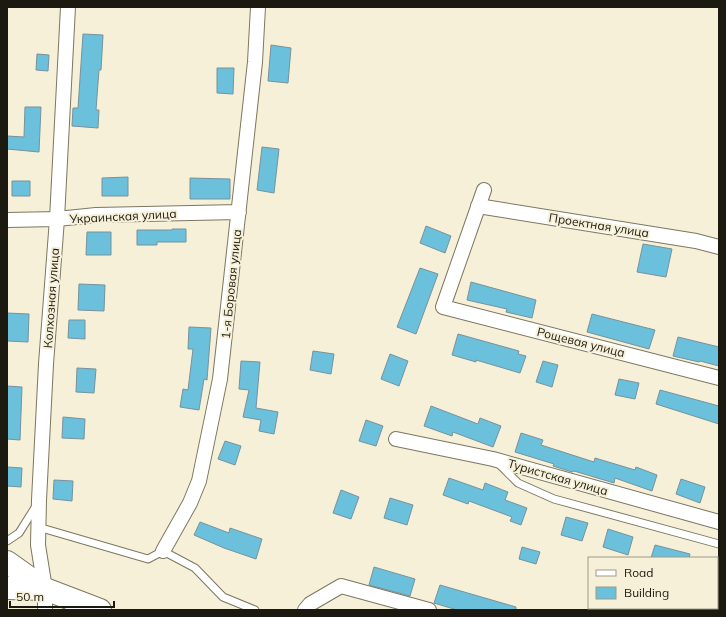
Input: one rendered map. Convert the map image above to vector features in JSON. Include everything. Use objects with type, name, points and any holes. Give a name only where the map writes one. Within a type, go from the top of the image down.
[{"type":"highway","points":[[7,562],[45,600]]},
{"type":"highway","points":[[7,588],[45,600],[100,610]]},
{"type":"street","name":"Колхозная улица","points":[[45,600],[38,545],[39,500],[46,364],[57,219],[68,7]]},
{"type":"street","name":"1-я Боровая улица","points":[[162,551],[190,503],[199,481],[220,379],[255,62],[258,7]]},
{"type":"street","points":[[478,206],[484,190]]},
{"type":"street","name":"Проектная улица","points":[[478,206],[696,241],[719,247]]},
{"type":"street","name":"Рощевая улица","points":[[478,206],[443,307],[719,378]]},
{"type":"street","name":"Украинская улица","points":[[7,220],[57,219],[96,215],[239,212]]},
{"type":"street","name":"Туристская улица","points":[[396,439],[493,459],[719,522]]},
{"type":"street","points":[[305,610],[310,604],[342,586],[429,610]]},
{"type":"lane","points":[[493,459],[518,483],[554,499],[719,544]]},
{"type":"lane","points":[[7,541],[19,533],[39,500]]},
{"type":"lane","points":[[38,527],[148,559],[162,551],[195,568],[223,597],[255,610]]},
{"type":"building","points":[[83,34],[103,35],[101,70],[99,70],[96,110],[99,110],[98,128],[72,126],[73,108],[78,108]]},
{"type":"building","points":[[271,45],[291,48],[288,83],[268,81]]},
{"type":"building","points":[[37,54],[49,55],[48,71],[36,70]]},
{"type":"building","points":[[217,68],[234,68],[233,94],[217,93]]},
{"type":"building","points":[[25,107],[41,107],[39,152],[7,149],[7,136],[24,137]]},
{"type":"building","points":[[262,147],[279,149],[274,193],[257,190]]},
{"type":"building","points":[[128,177],[128,196],[102,196],[102,178]]},
{"type":"building","points":[[190,178],[230,179],[230,199],[190,199]]},
{"type":"building","points":[[12,181],[30,181],[30,196],[12,196]]},
{"type":"building","points":[[426,226],[451,236],[445,253],[420,243]]},
{"type":"building","points":[[186,229],[186,242],[157,242],[157,245],[137,245],[137,230]]},
{"type":"building","points":[[87,232],[111,232],[111,255],[86,255]]},
{"type":"building","points":[[643,244],[672,249],[666,277],[637,272]]},
{"type":"building","points":[[420,268],[438,274],[416,334],[397,327]]},
{"type":"building","points":[[471,282],[536,300],[532,318],[506,312],[507,309],[467,300]]},
{"type":"building","points":[[79,284],[105,285],[104,311],[78,310]]},
{"type":"building","points":[[7,313],[29,314],[28,342],[7,341]]},
{"type":"building","points":[[592,314],[655,330],[649,349],[587,332]]},
{"type":"building","points":[[69,320],[85,320],[85,339],[68,338]]},
{"type":"building","points":[[189,327],[211,328],[207,380],[204,379],[199,410],[180,407],[183,389],[188,390],[193,349],[188,349]]},
{"type":"building","points":[[458,334],[519,351],[518,354],[526,356],[520,373],[476,360],[476,362],[452,355]]},
{"type":"building","points":[[678,337],[719,347],[719,366],[673,356]]},
{"type":"building","points":[[313,351],[334,354],[331,374],[310,370]]},
{"type":"building","points":[[390,354],[408,361],[399,386],[381,379]]},
{"type":"building","points":[[241,361],[260,362],[256,408],[278,412],[274,434],[259,431],[261,420],[243,417],[249,390],[239,389]]},
{"type":"building","points":[[543,361],[558,365],[552,387],[536,382]]},
{"type":"building","points":[[77,368],[96,369],[94,393],[76,392]]},
{"type":"building","points":[[619,379],[639,383],[635,399],[615,395]]},
{"type":"building","points":[[7,386],[22,387],[20,440],[7,439]]},
{"type":"building","points":[[660,390],[719,406],[719,424],[656,404]]},
{"type":"building","points":[[431,406],[478,424],[480,418],[501,426],[493,447],[453,432],[452,436],[424,426]]},
{"type":"building","points":[[63,417],[85,419],[84,439],[62,438]]},
{"type":"building","points":[[366,420],[383,426],[376,446],[359,441]]},
{"type":"building","points":[[521,433],[543,440],[541,445],[594,462],[595,458],[635,470],[636,467],[657,475],[652,491],[615,478],[614,483],[574,471],[572,472],[553,466],[554,464],[515,452]]},
{"type":"building","points":[[225,441],[241,446],[235,465],[218,459]]},
{"type":"building","points":[[7,467],[22,468],[21,487],[7,486]]},
{"type":"building","points":[[449,478],[483,490],[485,483],[508,492],[505,500],[527,508],[521,525],[510,521],[512,517],[469,501],[468,504],[443,495]]},
{"type":"building","points":[[681,479],[705,487],[700,503],[676,494]]},
{"type":"building","points":[[54,480],[73,481],[72,501],[53,499]]},
{"type":"building","points":[[341,490],[359,497],[351,519],[333,513]]},
{"type":"building","points":[[390,498],[413,505],[407,525],[384,518]]},
{"type":"building","points":[[566,517],[588,523],[582,541],[561,535]]},
{"type":"building","points":[[200,522],[229,533],[230,528],[262,539],[256,559],[224,548],[194,535]]},
{"type":"building","points":[[608,529],[633,537],[628,555],[603,547]]},
{"type":"building","points":[[655,545],[690,554],[689,557],[651,557]]},
{"type":"building","points":[[522,547],[540,552],[536,564],[519,559]]},
{"type":"building","points":[[374,567],[415,579],[410,596],[369,585]]},
{"type":"building","points":[[440,585],[516,607],[516,610],[457,610],[434,603]]}]
